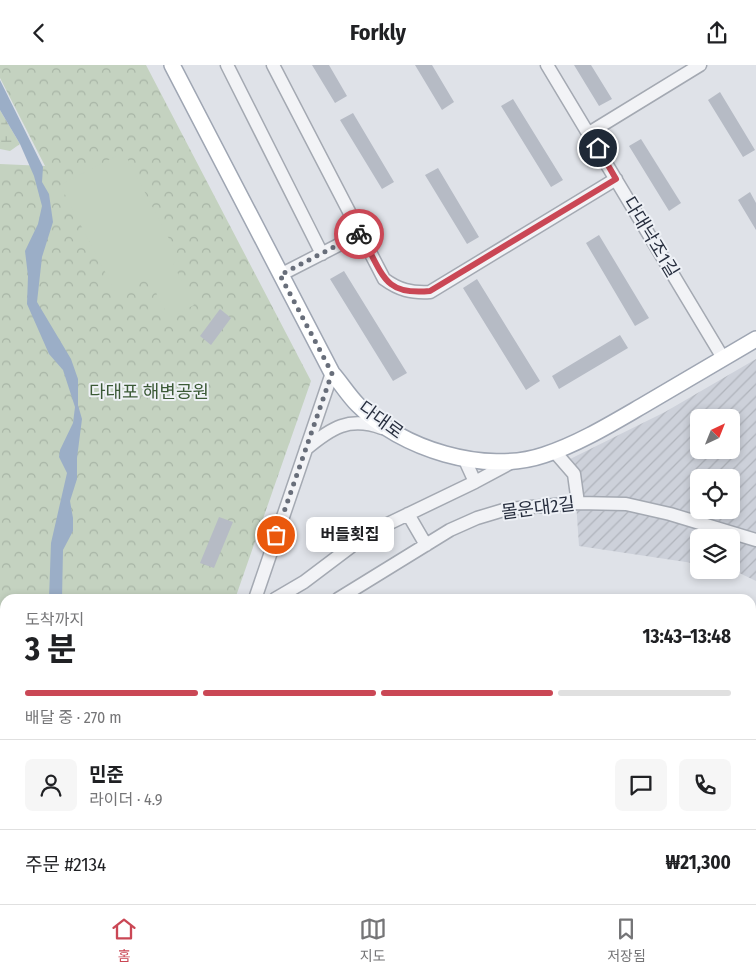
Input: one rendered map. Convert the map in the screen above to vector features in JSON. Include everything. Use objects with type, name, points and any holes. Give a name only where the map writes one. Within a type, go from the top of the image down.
[{"type":"main road","name":"다대로","points":[[176,66],[280,275],[332,373],[358,406],[393,432],[420,446],[486,462],[514,461],[544,455],[600,431],[756,339]]},
{"type":"street","points":[[227,65],[322,253]]},
{"type":"street","points":[[273,65],[384,279],[398,289],[416,293],[430,291],[616,179]]},
{"type":"street","name":"다대낙조1길","points":[[548,65],[723,359]]},
{"type":"street","points":[[589,133],[700,65]]},
{"type":"street","points":[[280,275],[360,234]]},
{"type":"street","points":[[257,594],[332,373]]},
{"type":"street","points":[[306,449],[325,433],[337,426],[369,423],[393,432]]},
{"type":"street","points":[[554,451],[574,475],[578,503]]},
{"type":"street","points":[[464,458],[475,482]]},
{"type":"street","points":[[284,594],[304,582],[369,533],[514,461]]},
{"type":"street","name":"몰운대2길","points":[[346,594],[450,530],[477,518],[507,509],[578,503],[626,504],[670,514],[756,540]]},
{"type":"street","points":[[408,514],[426,545]]},
{"type":"shaded area","points":[[756,359],[756,581],[740,573],[740,529],[690,529],[690,563],[579,546],[575,487],[564,462],[665,412]]},
{"type":"green space","name":"다대포 해변공원","points":[[0,65],[146,65],[311,381],[237,594],[0,594],[0,164],[45,166],[0,78]]},
{"type":"green space","points":[[0,110],[20,144],[10,151],[0,149]]},
{"type":"green space","points":[[124,152],[180,260],[173,264],[194,305],[169,318],[148,277],[116,293],[60,185]]},
{"type":"water","points":[[0,80],[43,167],[42,182],[49,194],[53,222],[42,257],[37,302],[71,359],[78,379],[78,405],[82,419],[77,458],[77,479],[70,501],[73,531],[63,550],[62,594],[49,594],[51,543],[67,473],[59,457],[60,450],[73,423],[75,407],[63,370],[49,354],[27,304],[28,276],[25,251],[38,224],[42,206],[34,176],[20,144],[0,110]]},
{"type":"building","points":[[312,65],[329,65],[347,96],[335,103]]},
{"type":"building","points":[[415,65],[432,65],[454,102],[442,110]]},
{"type":"building","points":[[574,65],[591,65],[612,99],[599,106]]},
{"type":"building","points":[[720,92],[755,150],[743,157],[708,100]]},
{"type":"building","points":[[513,99],[563,180],[551,187],[501,106]]},
{"type":"building","points":[[353,113],[394,182],[382,189],[340,120]]},
{"type":"building","points":[[641,139],[681,203],[669,211],[629,146]]},
{"type":"building","points":[[438,168],[479,237],[467,244],[425,175]]},
{"type":"building","points":[[750,192],[756,203],[756,230],[738,200]]},
{"type":"building","points":[[599,235],[649,318],[635,326],[586,243]]},
{"type":"building","points":[[344,271],[407,373],[393,381],[330,279]]},
{"type":"building","points":[[477,279],[540,381],[526,390],[463,288]]},
{"type":"building","points":[[220,309],[231,318],[211,345],[200,336]]},
{"type":"building","points":[[620,335],[628,348],[559,389],[552,376]]},
{"type":"building","points":[[219,517],[233,522],[214,568],[200,563]]},
{"type":"way so far","points":[[276,535],[332,373],[280,275],[359,234]]},
{"type":"place","name":"버들횟집","points":[[276,535]]},
{"type":"route","points":[[359,234],[384,279],[398,289],[416,293],[430,291],[616,179],[598,148]]}]
